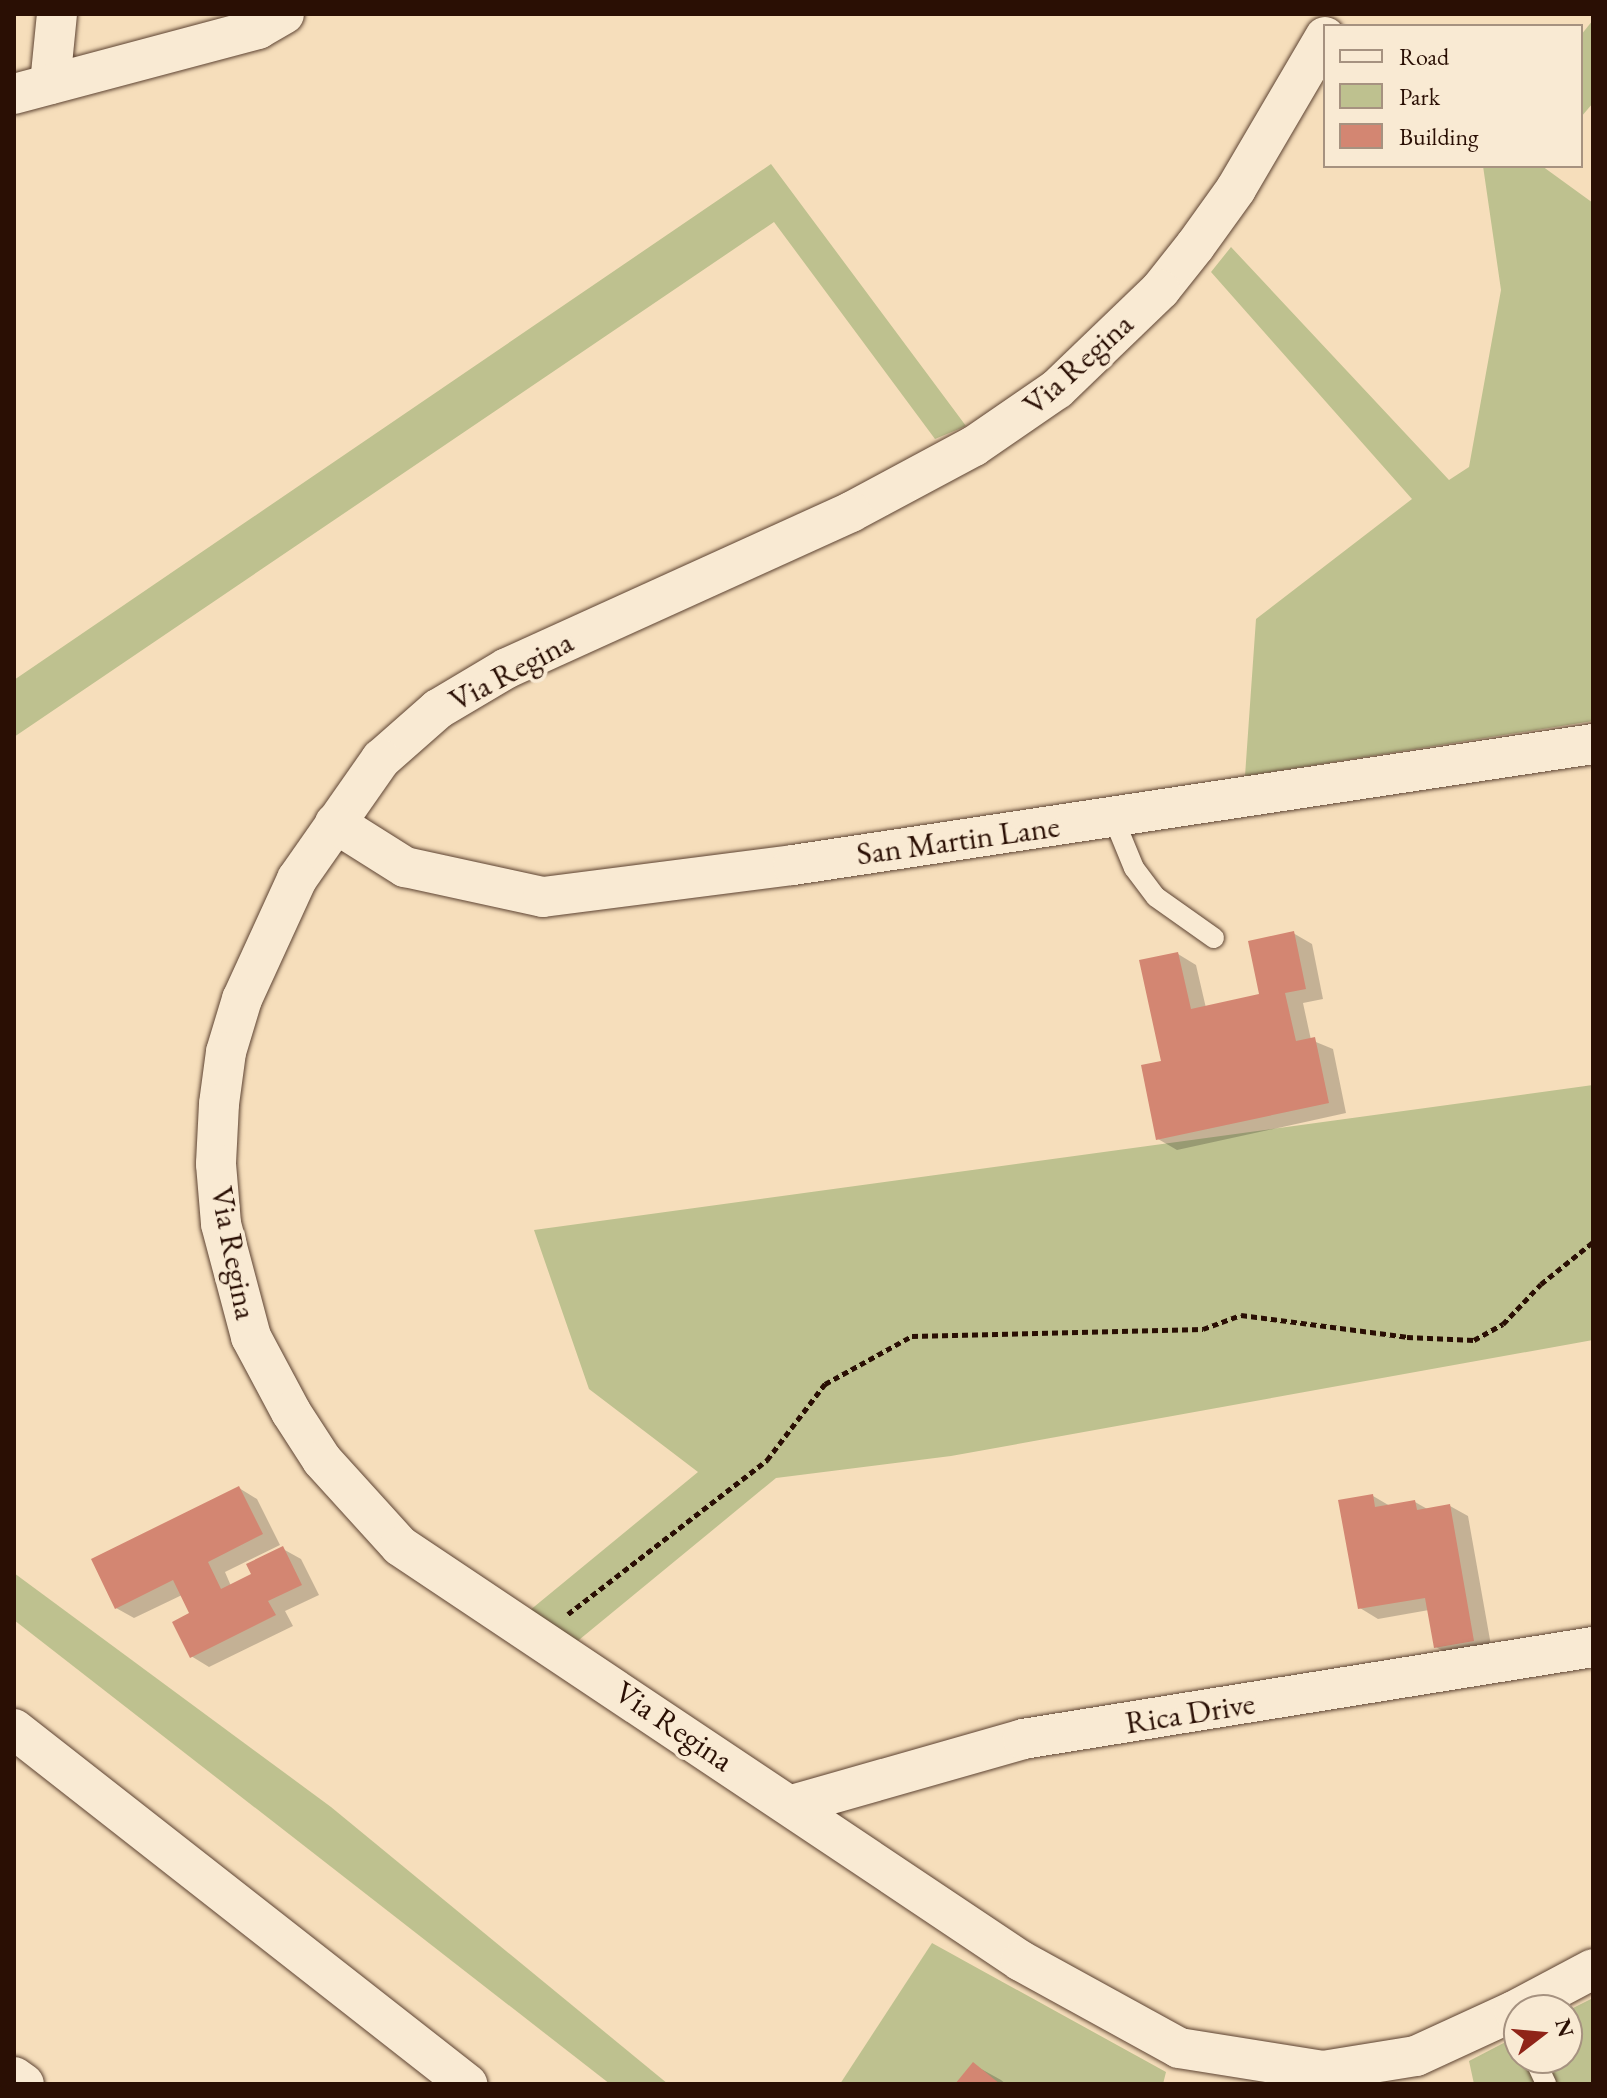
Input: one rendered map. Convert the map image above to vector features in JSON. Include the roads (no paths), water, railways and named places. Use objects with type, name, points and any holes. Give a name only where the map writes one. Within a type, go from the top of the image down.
[{"type":"street","points":[[32,89],[57,14]]},
{"type":"street","points":[[32,89],[258,29],[284,14]]},
{"type":"street","name":"Via Regina","points":[[1323,40],[1236,189],[1195,246],[1160,290],[1057,389],[974,446],[851,512],[507,668],[438,709],[381,759],[297,879],[242,999],[226,1052],[216,1164],[221,1224],[251,1337],[291,1412],[322,1460],[400,1546],[792,1805],[1021,1961],[1179,2048],[1323,2071],[1416,2056],[1503,2022]]},
{"type":"street","name":"San Martin Lane","points":[[335,823],[405,867],[543,897],[793,865],[1593,744]]},
{"type":"street","name":"Rica Drive","points":[[792,1805],[1023,1739],[1593,1647]]},
{"type":"street","points":[[14,1729],[467,2084]]},
{"type":"street","name":"Via Regina","points":[[1553,1994],[1593,1969]]},
{"type":"street","points":[[14,2077],[24,2084]]},
{"type":"lane","points":[[1113,817],[1134,868],[1156,897],[1214,938]]}]
